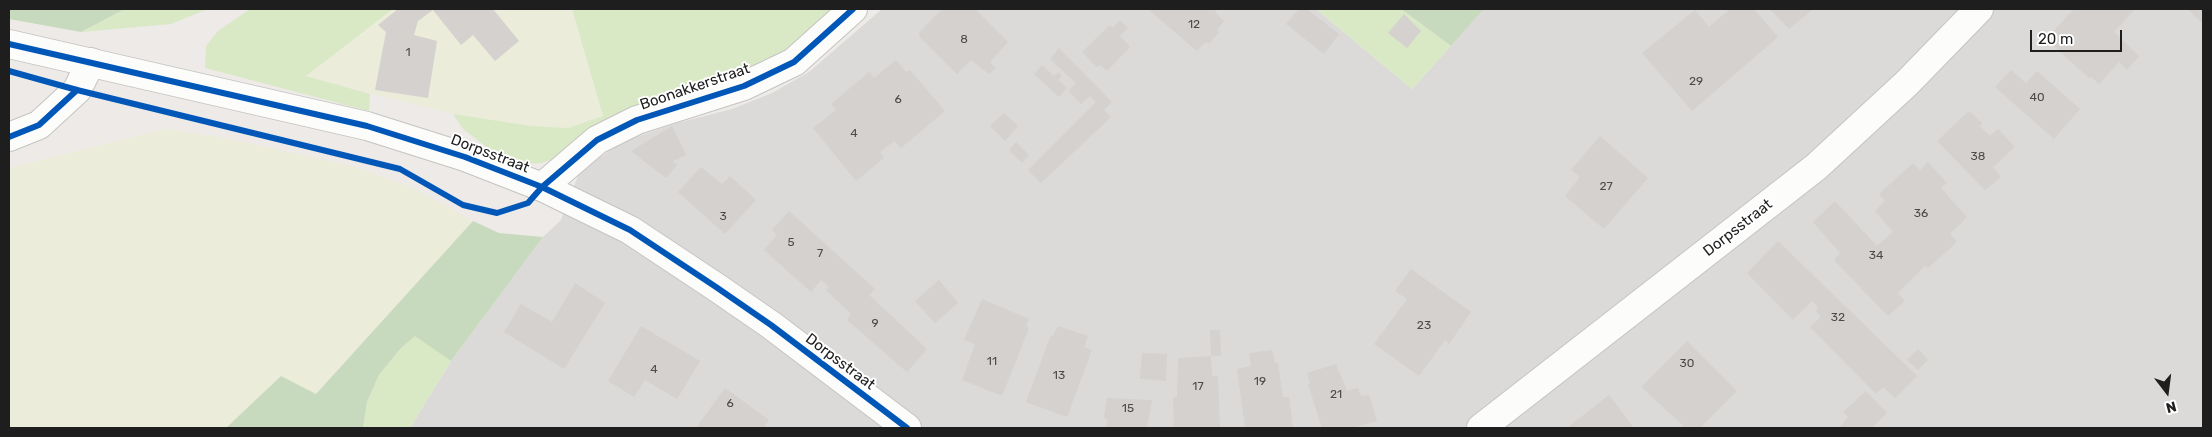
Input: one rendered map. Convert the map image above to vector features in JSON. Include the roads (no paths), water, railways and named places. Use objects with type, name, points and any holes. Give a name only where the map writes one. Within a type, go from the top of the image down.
[{"type":"street","name":"Boonakkerstraat","points":[[542,188],[597,140],[637,120],[744,86],[794,62],[853,9]]},
{"type":"street","name":"Dorpsstraat","points":[[1481,428],[1816,167],[1907,83],[1980,9]]},
{"type":"street","name":"Dorpsstraat","points":[[9,44],[368,126],[465,157],[542,188],[630,230],[771,325],[907,428]]},
{"type":"street","points":[[9,137],[39,125],[77,90],[91,62]]}]
